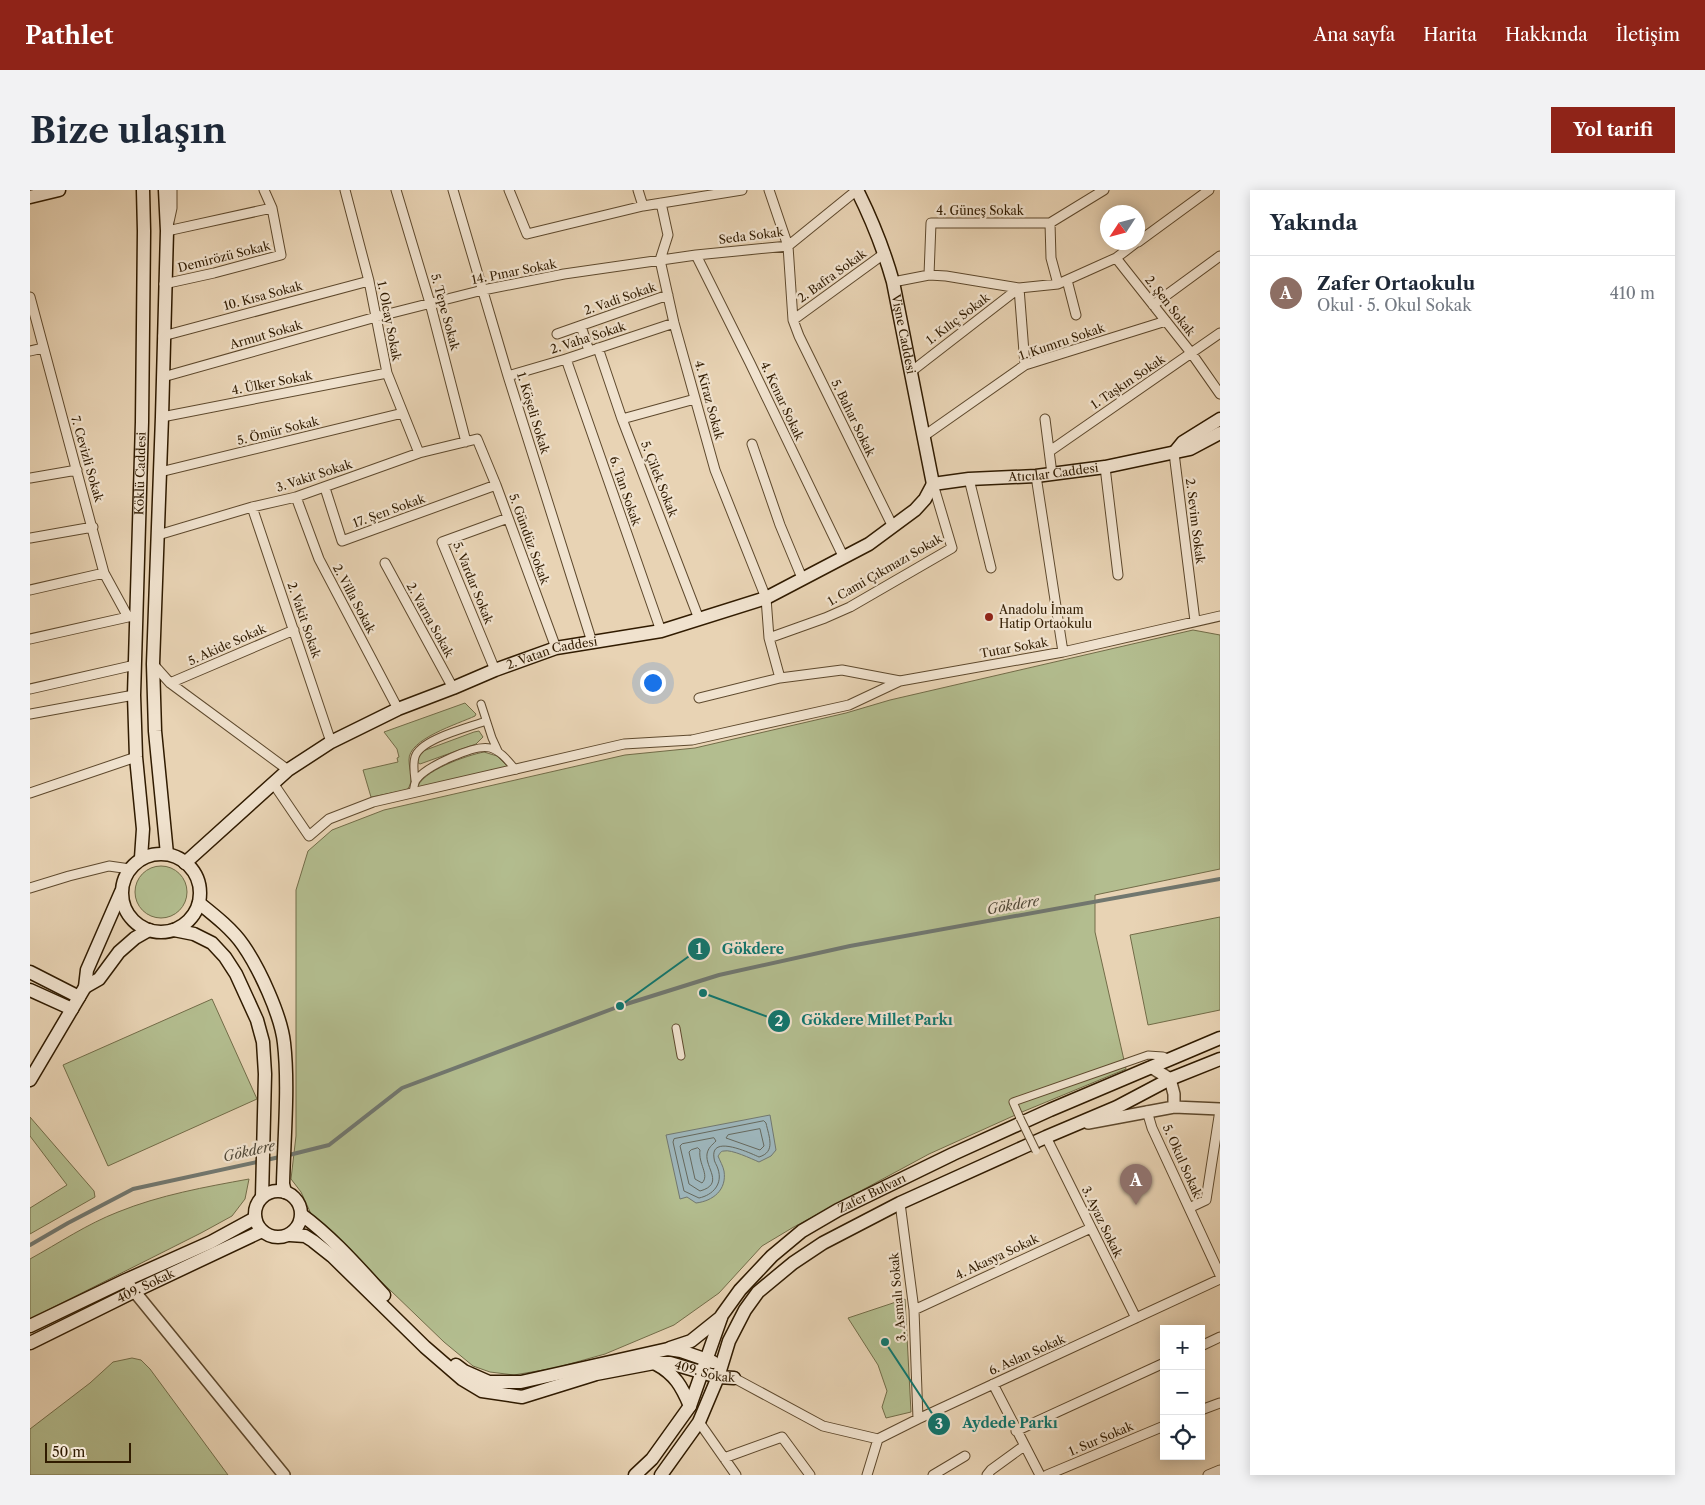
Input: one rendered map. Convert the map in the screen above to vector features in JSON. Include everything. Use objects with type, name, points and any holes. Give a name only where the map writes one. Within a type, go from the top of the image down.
[{"type":"main road","points":[[30,197],[59,190]]},
{"type":"main road","points":[[132,190],[143,195]]},
{"type":"main road","name":"Köklü Caddesi","points":[[165,190],[167,231],[153,664],[155,731],[167,854]]},
{"type":"main road","name":"Vişne Caddesi","points":[[857,190],[876,229],[893,282],[933,484]]},
{"type":"main road","name":"Köklü Caddesi","points":[[141,858],[143,829],[136,757],[135,665],[132,616],[142,422],[143,195]]},
{"type":"main road","points":[[1174,453],[1183,442],[1220,419]]},
{"type":"main road","name":"Atıcılar Caddesi","points":[[933,484],[969,479],[1036,476],[1105,467],[1190,449],[1220,433]]},
{"type":"main road","name":"2. Vatan Caddesi","points":[[185,863],[288,770],[331,742],[398,709],[556,648],[661,631],[766,598],[869,544],[916,510],[926,499],[933,484]]},
{"type":"main road","points":[[30,1080],[82,992],[87,970],[121,891],[124,878],[130,869],[141,858],[154,854],[167,854],[179,858],[190,866],[197,877],[200,890],[199,903],[185,924],[174,930],[161,932],[148,930],[137,924],[128,915],[123,904],[121,891]]},
{"type":"main road","points":[[174,930],[194,934],[212,943],[230,966],[257,1020],[262,1042],[265,1074],[265,1132],[263,1192],[255,1210],[255,1218],[257,1225],[262,1231],[275,1238],[283,1238],[296,1230],[302,1216],[301,1208],[297,1201],[284,1188],[284,1042],[271,997],[243,944],[199,903]]},
{"type":"main road","points":[[82,992],[99,979],[119,952],[134,938],[148,930]]},
{"type":"main road","points":[[30,972],[82,992]]},
{"type":"main road","points":[[30,990],[72,1009]]},
{"type":"main road","name":"Zafer Bulvarı","points":[[635,1475],[652,1459],[690,1406],[722,1315],[740,1290],[772,1256],[802,1231],[838,1210],[953,1154],[1220,1038]]},
{"type":"main road","name":"Zafer Bulvarı","points":[[661,1475],[699,1422],[720,1371],[729,1341],[745,1310],[758,1292],[793,1263],[823,1243],[900,1204],[1046,1137],[1117,1107],[1170,1079],[1220,1059]]},
{"type":"main road","points":[[263,1192],[277,1191],[284,1188]]},
{"type":"main road","name":"409. Sokak","points":[[302,1216],[318,1227],[339,1246],[431,1344],[464,1371],[489,1382],[530,1380],[668,1349],[707,1360],[720,1371],[734,1378]]},
{"type":"main road","name":"409. Sokak","points":[[30,1326],[211,1242],[255,1218]]},
{"type":"main road","name":"409. Sokak","points":[[30,1344],[135,1291],[262,1231]]},
{"type":"main road","name":"409. Sokak","points":[[290,1235],[305,1236],[320,1246],[355,1277],[425,1347],[462,1379],[482,1391],[522,1397],[596,1374],[654,1363],[670,1363],[703,1373],[720,1371]]},
{"type":"main road","points":[[668,1349],[691,1341],[722,1315]]},
{"type":"main road","points":[[654,1363],[666,1369],[676,1379],[684,1390],[690,1406]]},
{"type":"street","points":[[172,190],[172,208],[167,231],[272,208]]},
{"type":"street","name":"Demirözü Sokak","points":[[164,284],[281,255],[272,208],[264,190]]},
{"type":"street","name":"1. Olcay Sokak","points":[[345,190],[369,281],[387,373],[419,453]]},
{"type":"street","name":"5. Tepe Sokak","points":[[396,190],[430,303],[466,442]]},
{"type":"street","name":"1. Köşeli Sokak","points":[[453,190],[508,376],[592,642]]},
{"type":"street","points":[[508,190],[527,234],[710,192],[742,190]]},
{"type":"street","points":[[638,190],[643,206]]},
{"type":"street","name":"5. Bahar Sokak","points":[[769,190],[788,246],[793,320],[799,336],[893,527]]},
{"type":"street","name":"Seda Sokak","points":[[660,260],[788,246],[857,190]]},
{"type":"street","points":[[1058,284],[1051,258],[1050,223],[1104,190]]},
{"type":"street","points":[[1145,236],[1209,190]]},
{"type":"street","points":[[660,203],[668,235],[660,260]]},
{"type":"street","name":"4. Güneş Sokak","points":[[929,275],[931,223],[1050,223]]},
{"type":"street","points":[[893,282],[929,275],[1019,288],[1058,284],[1116,258],[1126,250]]},
{"type":"street","name":"2. Bafra Sokak","points":[[793,320],[885,253]]},
{"type":"street","name":"4. Kenar Sokak","points":[[696,256],[844,558]]},
{"type":"street","points":[[1153,305],[1220,256]]},
{"type":"street","name":"2. Şen Sokak","points":[[1116,258],[1192,354],[1220,394]]},
{"type":"street","name":"14. Pınar Sokak","points":[[376,317],[484,290],[564,274],[660,260]]},
{"type":"street","name":"4. Kiraz Sokak","points":[[660,260],[674,323],[715,470],[766,598],[769,638],[780,678]]},
{"type":"street","points":[[1067,280],[1076,315]]},
{"type":"street","name":"10. Kısa Sokak","points":[[163,336],[369,281]]},
{"type":"street","points":[[1019,288],[1025,365]]},
{"type":"street","name":"1. Kılıç Sokak","points":[[912,371],[1019,288]]},
{"type":"street","name":"2. Vadi Sokak","points":[[556,334],[668,295]]},
{"type":"street","name":"7. Cevizli Sokak","points":[[30,297],[104,573],[132,616]]},
{"type":"street","name":"Armut Sokak","points":[[162,377],[376,317]]},
{"type":"street","name":"1. Kumru Sokak","points":[[924,436],[1025,365],[1166,321]]},
{"type":"street","name":"2. Vaha Sokak","points":[[508,376],[674,323]]},
{"type":"street","name":"2. Vadi Sokak","points":[[580,326],[593,350]]},
{"type":"street","name":"1. Taşkın Sokak","points":[[1050,452],[1220,333]]},
{"type":"street","points":[[30,351],[43,348]]},
{"type":"street","name":"5. Çilek Sokak","points":[[593,350],[699,619]]},
{"type":"street","name":"6. Tan Sokak","points":[[566,359],[661,631]]},
{"type":"street","name":"4. Ülker Sokak","points":[[162,417],[387,373]]},
{"type":"street","points":[[622,420],[695,399]]},
{"type":"street","name":"5. Ömür Sokak","points":[[160,472],[403,413]]},
{"type":"street","points":[[1045,419],[1052,474]]},
{"type":"street","name":"3. Vakit Sokak","points":[[158,535],[325,488],[419,453],[477,440]]},
{"type":"street","name":"5. Gündüz Sokak","points":[[477,440],[496,485],[556,648]]},
{"type":"street","points":[[752,444],[780,525],[802,578]]},
{"type":"street","name":"2. Sevim Sokak","points":[[1174,453],[1195,621]]},
{"type":"street","points":[[1105,467],[1118,574]]},
{"type":"street","points":[[30,478],[77,470]]},
{"type":"street","points":[[1036,476],[1063,652]]},
{"type":"street","points":[[969,479],[991,568]]},
{"type":"street","name":"1. Cami Çıkmazı Sokak","points":[[769,638],[850,607],[952,548],[933,484]]},
{"type":"street","name":"17. Şen Sokak","points":[[325,488],[342,541],[496,485]]},
{"type":"street","name":"2. Villa Sokak","points":[[296,497],[319,560],[398,709]]},
{"type":"street","name":"2. Vakit Sokak","points":[[252,507],[331,742]]},
{"type":"street","name":"5. Vardar Sokak","points":[[495,670],[442,542],[508,518]]},
{"type":"street","points":[[30,538],[93,527]]},
{"type":"street","name":"2. Varna Sokak","points":[[385,563],[453,688]]},
{"type":"street","points":[[30,590],[104,573]]},
{"type":"street","points":[[30,639],[132,616]]},
{"type":"street","name":"Tutar Sokak","points":[[900,681],[1063,652],[1220,616]]},
{"type":"street","name":"5. Akide Sokak","points":[[170,683],[294,630]]},
{"type":"street","points":[[153,664],[170,683],[288,770]]},
{"type":"street","points":[[30,689],[135,665]]},
{"type":"street","points":[[699,698],[780,678],[842,670],[900,681]]},
{"type":"street","points":[[273,783],[309,836],[329,819],[373,802],[624,744],[692,740],[849,705],[900,681]]},
{"type":"street","points":[[30,714],[134,695]]},
{"type":"street","points":[[481,704],[498,751],[516,770]]},
{"type":"street","points":[[414,793],[415,756],[420,749],[431,741],[486,721]]},
{"type":"street","points":[[415,780],[427,769],[477,748],[488,747],[498,751]]},
{"type":"street","points":[[30,793],[136,757]]},
{"type":"street","points":[[30,888],[109,866],[130,869]]},
{"type":"street","points":[[676,1028],[681,1056]]},
{"type":"street","points":[[1036,1151],[1013,1102],[1148,1055],[1164,1056],[1170,1059]]},
{"type":"street","points":[[1151,1067],[1170,1079],[1174,1094],[1174,1108]]},
{"type":"street","points":[[1076,1125],[1174,1108],[1220,1109],[1206,1200],[1189,1208]]},
{"type":"street","name":"5. Okul Sokak","points":[[1148,1111],[1152,1128],[1220,1277]]},
{"type":"street","name":"3. Ayaz Sokak","points":[[1046,1137],[1136,1318]]},
{"type":"street","name":"3. Asmalı Sokak","points":[[900,1204],[914,1310],[918,1419]]},
{"type":"street","name":"4. Akasya Sokak","points":[[914,1310],[1091,1228]]},
{"type":"street","name":"6. Aslan Sokak","points":[[878,1439],[1220,1277]]},
{"type":"street","points":[[126,1280],[284,1475]]},
{"type":"street","points":[[1205,1344],[1220,1337]]},
{"type":"street","points":[[1016,1430],[1160,1365]]},
{"type":"street","points":[[734,1378],[823,1426],[878,1439],[867,1475]]},
{"type":"street","points":[[993,1384],[1040,1475]]},
{"type":"street","points":[[1205,1409],[1220,1403]]},
{"type":"street","points":[[699,1422],[736,1475]]},
{"type":"street","name":"1. Sur Sokak","points":[[1047,1475],[1160,1428]]},
{"type":"street","points":[[724,1458],[782,1437],[810,1475]]},
{"type":"street","points":[[987,1475],[1024,1446]]},
{"type":"street","points":[[933,1475],[965,1456]]},
{"type":"street","points":[[1208,1475],[1220,1470]]},
{"type":"green space","points":[[1193,630],[1220,635],[1220,869],[1095,895],[1095,932],[1126,1069],[1022,1112],[929,1154],[792,1228],[762,1246],[719,1293],[674,1325],[605,1354],[555,1368],[514,1375],[490,1372],[473,1366],[444,1342],[325,1225],[312,1216],[301,1192],[291,1179],[296,1136],[296,890],[308,851],[332,830],[384,810],[625,755],[695,748],[846,713],[890,700]]},
{"type":"green space","points":[[465,703],[476,714],[475,716],[435,733],[416,745],[411,752],[409,760],[411,783],[407,790],[371,797],[363,770],[398,762],[397,758],[399,757],[397,749],[384,732]]},
{"type":"green space","points":[[479,731],[483,737],[476,744],[420,764],[417,762],[419,755],[423,751]]},
{"type":"green space","points":[[484,752],[497,756],[510,769],[417,789],[420,782],[435,770],[457,760]]},
{"type":"green space","points":[[161,866],[171,868],[179,874],[185,882],[187,892],[185,902],[179,910],[171,916],[161,918],[151,916],[143,910],[137,902],[135,892],[137,882],[143,874],[151,868]]},
{"type":"green space","points":[[1220,917],[1220,1010],[1148,1025],[1130,935]]},
{"type":"green space","points":[[212,999],[257,1099],[108,1166],[63,1065]]},
{"type":"green space","points":[[30,1117],[94,1191],[95,1197],[30,1234],[30,1208],[67,1185],[30,1136]]},
{"type":"green space","points":[[249,1179],[245,1199],[232,1216],[30,1319],[30,1259],[95,1222],[134,1206],[183,1192]]},
{"type":"green space","points":[[905,1299],[911,1412],[886,1418],[882,1407],[887,1391],[878,1365],[848,1318]]},
{"type":"green space","points":[[132,1358],[141,1360],[150,1369],[228,1475],[30,1475],[30,1429],[90,1383],[113,1362]]},
{"type":"water","points":[[770,1115],[776,1150],[771,1156],[759,1162],[736,1153],[722,1152],[718,1156],[724,1169],[724,1178],[718,1193],[708,1200],[696,1203],[687,1197],[680,1199],[666,1135]]},
{"type":"waterway","name":"Gökdere","points":[[30,1245],[133,1189],[329,1145],[402,1088],[620,1006],[719,975],[850,946],[1220,879]]},
{"type":"place","name":"Anadolu İmam Hatip Ortaokulu","points":[[989,617]]},
{"type":"place","name":"Gökdere Millet Parkı","points":[[703,993]]},
{"type":"place","name":"Gökdere","points":[[620,1006]]},
{"type":"place","name":"Zafer Ortaokulu","points":[[1136,1205]]},
{"type":"place","name":"Aydede Parkı","points":[[885,1342]]}]
